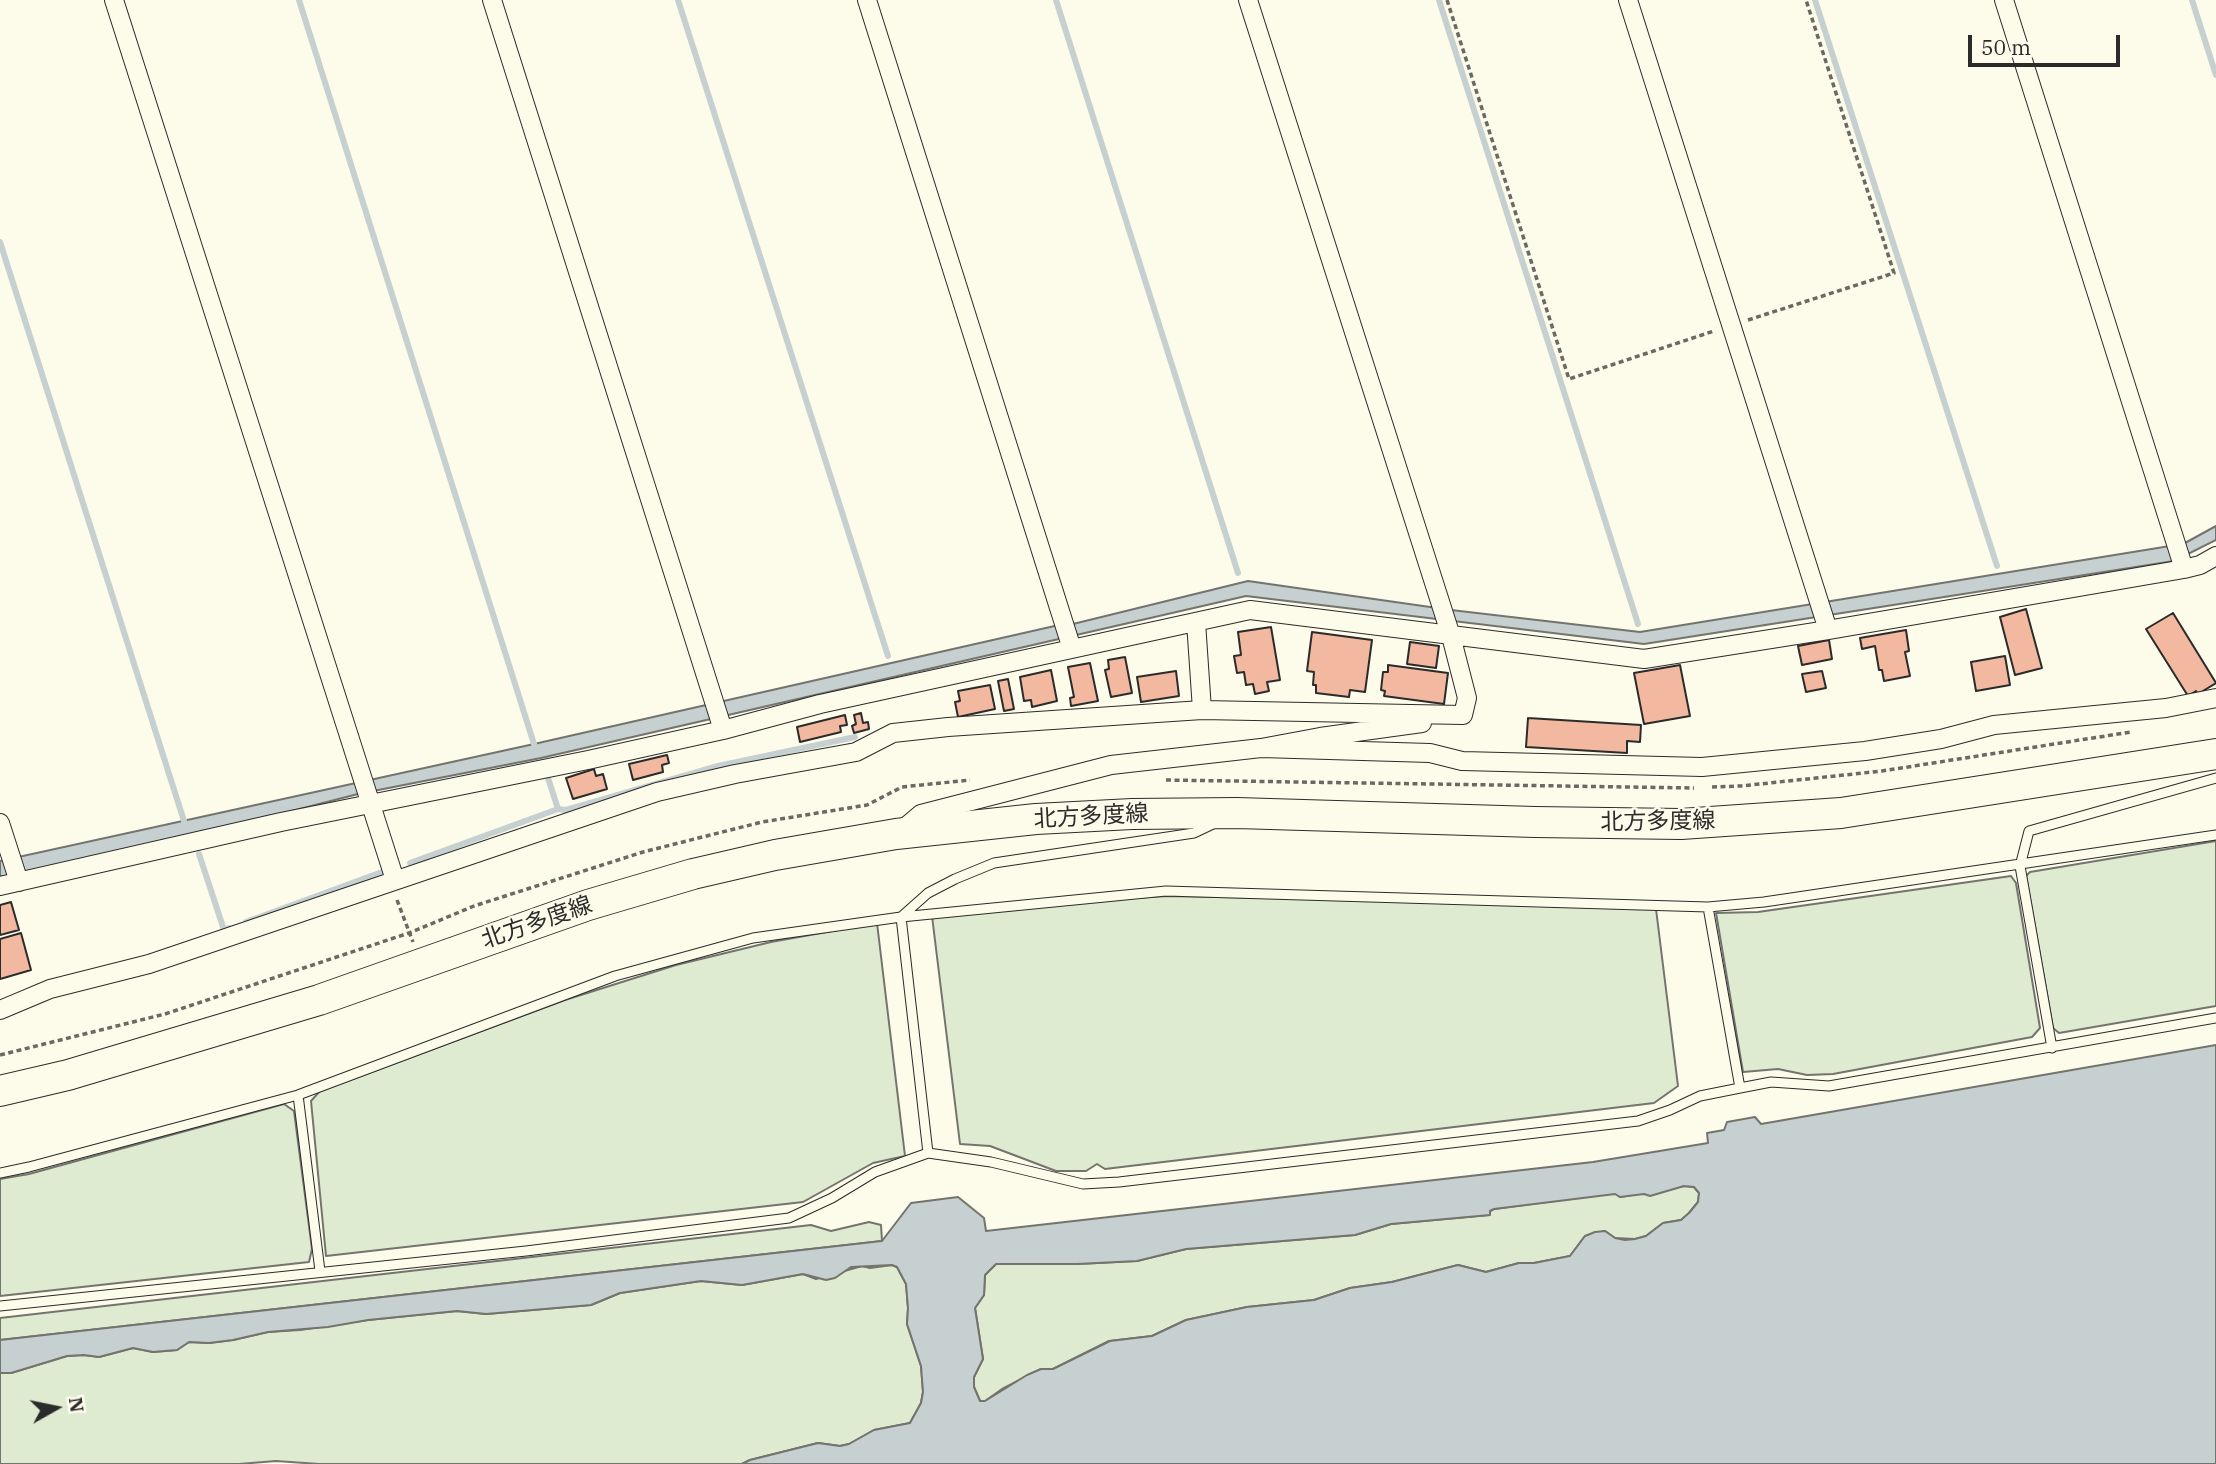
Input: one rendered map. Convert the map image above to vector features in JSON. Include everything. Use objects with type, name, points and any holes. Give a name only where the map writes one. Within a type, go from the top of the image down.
[{"type":"main road","name":"北方多度線","points":[[0,1091],[68,1075],[306,1004],[588,905],[693,874],[775,855],[896,834],[1035,819],[1132,814],[1237,813],[1681,824],[1842,813],[2216,754]]},
{"type":"street","points":[[114,0],[362,778],[392,881]]},
{"type":"street","points":[[492,0],[722,726]]},
{"type":"street","points":[[867,0],[1071,646]]},
{"type":"street","points":[[1248,0],[1449,631],[1467,698],[1463,715]]},
{"type":"street","points":[[1628,0],[1827,626]]},
{"type":"street","points":[[2004,0],[2183,566]]},
{"type":"street","points":[[0,886],[18,879],[369,802],[588,760],[722,726],[1071,646],[1250,610],[1449,631],[1644,659],[2200,565],[2216,556]]},
{"type":"street","points":[[1195,622],[1202,710]]},
{"type":"street","points":[[1261,748],[1430,754],[1462,761],[1702,767],[1865,751],[1941,738],[1994,725],[2166,708],[2216,698]]},
{"type":"street","points":[[0,1010],[50,989],[149,964],[657,792],[735,774],[856,752],[893,733],[1202,710],[1463,715]]},
{"type":"street","points":[[896,834],[921,814],[1111,765],[1261,748],[1463,715]]},
{"type":"street","points":[[0,823],[18,879]]},
{"type":"lane","points":[[2052,1048],[2021,866],[2029,831],[2216,778]]},
{"type":"lane","points":[[901,917],[928,893],[994,863],[1194,833],[1237,813]]},
{"type":"lane","points":[[0,1173],[298,1095],[615,976],[753,938],[901,917],[1166,891],[1708,906],[1764,902],[2216,835]]},
{"type":"lane","points":[[1708,906],[1740,1088]]},
{"type":"lane","points":[[901,917],[928,1153]]},
{"type":"lane","points":[[0,1306],[526,1251],[789,1218],[832,1198],[875,1172],[928,1153],[991,1163],[1083,1184],[1119,1182],[1638,1121],[1700,1096],[1771,1082],[1829,1086],[2216,1018]]},
{"type":"lane","points":[[298,1095],[320,1271]]},
{"type":"path","points":[[392,881],[421,964]]},
{"type":"green space","points":[[2216,841],[2216,1006],[2059,1033],[2053,1028],[2026,876],[2030,872]]},
{"type":"green space","points":[[2011,876],[2016,883],[2040,1028],[2032,1037],[1833,1074],[1807,1075],[1778,1069],[1743,1072],[1716,913],[1758,912]]},
{"type":"green space","points":[[1168,896],[1656,909],[1678,1086],[1654,1103],[1105,1169],[1097,1164],[1086,1171],[1056,1171],[990,1146],[960,1144],[932,916],[1063,902]]},
{"type":"green space","points":[[877,923],[905,1156],[873,1163],[803,1202],[326,1256],[311,1101],[320,1091],[565,1000],[676,965],[771,942]]},
{"type":"green space","points":[[284,1104],[294,1111],[312,1249],[309,1262],[0,1296],[0,1179],[29,1174]]},
{"type":"green space","points":[[1684,1186],[1694,1187],[1699,1193],[1698,1202],[1681,1220],[1663,1223],[1646,1236],[1635,1239],[1615,1238],[1605,1231],[1585,1236],[1570,1256],[1519,1263],[1486,1272],[1458,1265],[1392,1282],[1350,1288],[1314,1300],[1247,1307],[1186,1320],[1152,1336],[1109,1341],[1053,1369],[1041,1369],[985,1401],[980,1401],[974,1387],[974,1377],[983,1359],[975,1308],[984,1295],[985,1275],[996,1264],[1137,1261],[1186,1249],[1355,1235],[1391,1224],[1489,1215],[1494,1209],[1615,1193],[1620,1197]]},
{"type":"green space","points":[[869,1222],[881,1225],[882,1241],[0,1340],[0,1318],[811,1225],[831,1231]]},
{"type":"green space","points":[[892,1265],[897,1267],[906,1284],[907,1324],[921,1366],[921,1403],[910,1423],[874,1430],[849,1444],[840,1446],[818,1443],[742,1464],[319,1464],[276,1461],[239,1464],[0,1464],[0,1373],[11,1373],[67,1356],[99,1357],[133,1348],[153,1352],[177,1350],[189,1342],[209,1343],[268,1332],[457,1311],[486,1314],[591,1305],[620,1293],[701,1281],[742,1285],[803,1274],[816,1279],[862,1266],[870,1268]]},
{"type":"shaded area","points":[[2216,526],[2216,540],[2174,561],[1644,644],[1246,596],[541,758],[358,794],[206,833],[0,877],[0,861],[1073,624],[1248,581],[1451,610],[1640,632],[2170,546],[2185,543]]},
{"type":"shaded area","points":[[2216,1045],[2216,1464],[742,1464],[818,1443],[840,1446],[849,1444],[874,1430],[910,1423],[921,1403],[921,1366],[907,1324],[906,1284],[897,1267],[892,1265],[851,1267],[835,1278],[826,1280],[803,1274],[742,1285],[701,1281],[620,1293],[591,1305],[486,1314],[457,1311],[268,1332],[209,1343],[189,1342],[177,1350],[153,1352],[133,1348],[99,1357],[67,1356],[11,1373],[0,1373],[0,1340],[882,1241],[911,1203],[958,1197],[984,1218],[986,1231],[1593,1162],[1708,1143],[1707,1133],[1724,1130],[1727,1122],[1755,1117],[1761,1124]],"holes":[[[1684,1186],[1694,1187],[1699,1193],[1698,1202],[1689,1213],[1681,1220],[1663,1223],[1646,1236],[1625,1240],[1615,1238],[1605,1231],[1595,1232],[1585,1236],[1570,1256],[1519,1263],[1486,1272],[1458,1265],[1392,1282],[1350,1288],[1314,1300],[1247,1307],[1186,1320],[1152,1336],[1110,1341],[1053,1369],[1041,1369],[1027,1375],[985,1401],[980,1401],[974,1387],[974,1377],[983,1359],[975,1308],[984,1295],[985,1275],[996,1264],[1137,1261],[1186,1249],[1355,1235],[1391,1224],[1490,1215],[1490,1211],[1494,1209],[1615,1194],[1620,1197],[1644,1194],[1650,1196]]]},
{"type":"building","points":[[2026,609],[2042,668],[2015,675],[2000,617]]},
{"type":"building","points":[[2173,613],[2216,683],[2198,694],[2196,691],[2188,696],[2146,629]]},
{"type":"building","points":[[1271,627],[1280,680],[1267,682],[1269,691],[1255,694],[1253,684],[1246,685],[1244,672],[1237,673],[1234,656],[1241,655],[1238,632]]},
{"type":"building","points":[[1906,630],[1909,651],[1905,652],[1910,676],[1884,681],[1882,670],[1879,670],[1875,646],[1862,649],[1860,638]]},
{"type":"building","points":[[1312,632],[1372,640],[1365,692],[1350,690],[1349,697],[1316,693],[1316,685],[1313,685],[1314,672],[1307,671]]},
{"type":"building","points":[[1829,640],[1832,659],[1802,665],[1798,646]]},
{"type":"building","points":[[1410,642],[1439,646],[1436,668],[1407,664]]},
{"type":"building","points":[[2005,656],[2010,685],[1976,691],[1971,662]]},
{"type":"building","points":[[1125,657],[1132,693],[1111,697],[1105,670],[1109,669],[1108,660]]},
{"type":"building","points":[[1090,663],[1098,701],[1071,706],[1070,698],[1074,697],[1068,667]]},
{"type":"building","points":[[1388,665],[1448,673],[1444,704],[1384,696],[1385,691],[1381,690],[1383,672],[1388,672]]},
{"type":"building","points":[[1680,665],[1690,716],[1644,724],[1634,673]]},
{"type":"building","points":[[1051,670],[1057,701],[1032,707],[1031,700],[1024,701],[1020,677]]},
{"type":"building","points":[[1176,671],[1179,696],[1141,702],[1137,677]]},
{"type":"building","points":[[1822,671],[1826,688],[1806,692],[1802,674]]},
{"type":"building","points":[[1008,679],[1014,709],[1004,711],[998,681]]},
{"type":"building","points":[[990,685],[995,709],[958,717],[955,702],[960,701],[958,691]]},
{"type":"building","points":[[861,713],[863,723],[868,722],[869,729],[854,733],[854,715]]},
{"type":"building","points":[[845,715],[847,725],[840,726],[841,732],[800,742],[797,727]]},
{"type":"building","points":[[1528,718],[1641,725],[1640,742],[1627,741],[1627,753],[1526,747]]},
{"type":"building","points":[[667,755],[669,763],[662,765],[663,772],[633,780],[629,764]]},
{"type":"building","points":[[594,769],[596,776],[603,774],[607,789],[573,799],[566,778]]},
{"type":"building","points":[[11,902],[19,930],[0,935],[0,905]]},
{"type":"building","points":[[21,933],[31,970],[0,979],[0,939]]},
{"type":"waterway","points":[[299,0],[534,744]]},
{"type":"waterway","points":[[678,0],[888,656]]},
{"type":"waterway","points":[[1056,0],[1238,573]]},
{"type":"waterway","points":[[1439,0],[1638,624]]},
{"type":"waterway","points":[[1815,0],[1997,566]]},
{"type":"waterway","points":[[2192,0],[2216,75]]},
{"type":"waterway","points":[[0,242],[184,821]]},
{"type":"waterway","points":[[548,778],[558,809],[566,810],[718,766],[855,737]]},
{"type":"waterway","points":[[410,863],[558,809]]},
{"type":"waterway","points":[[199,854],[224,930],[229,928]]},
{"type":"waterway","points":[[246,922],[382,872]]}]
